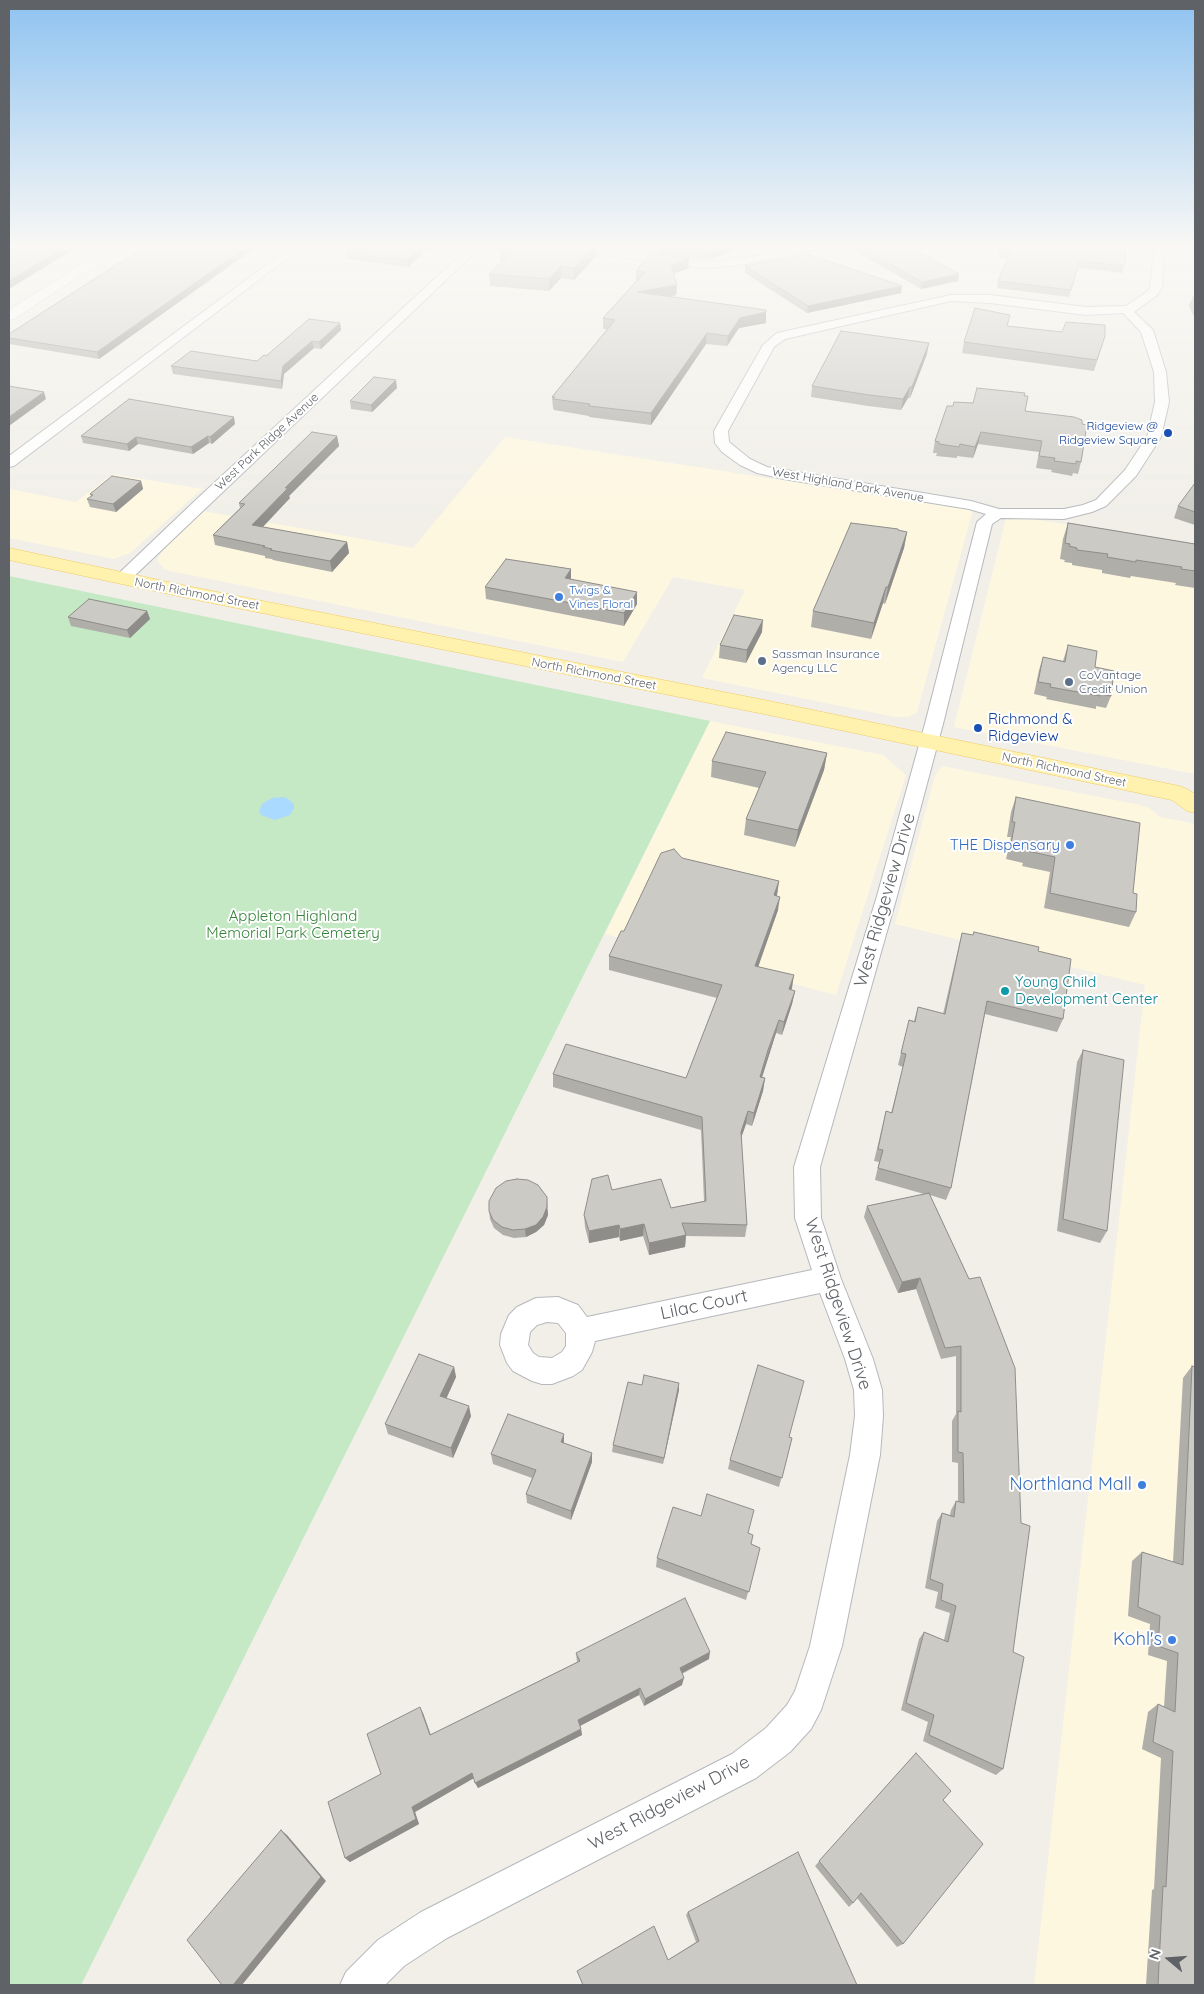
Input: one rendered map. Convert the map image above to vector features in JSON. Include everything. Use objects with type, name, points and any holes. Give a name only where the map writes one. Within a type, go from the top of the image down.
[{"type":"main road","name":"North Richmond Street","points":[[9,554],[122,579],[1190,796]]},
{"type":"street","points":[[9,463],[176,338]]},
{"type":"street","name":"West Park Ridge Avenue","points":[[122,579],[378,338]]},
{"type":"street","name":"West Highland Park Avenue","points":[[779,338],[769,345],[721,431],[722,443],[735,457],[762,470],[784,475],[971,505],[998,514],[1056,514],[1087,509],[1101,503],[1112,494],[1143,457],[1158,426],[1162,391],[1160,372],[1150,338]]},
{"type":"street","name":"West Ridgeview Drive","points":[[359,1985],[391,1953],[434,1925],[744,1766],[778,1740],[799,1717],[810,1698],[826,1646],[864,1455],[869,1416],[868,1390],[859,1359],[828,1279],[808,1218],[806,1192],[808,1167],[830,1083],[888,896],[984,526],[988,518],[998,514]]},
{"type":"street","name":"Lilac Court","points":[[580,1331],[828,1279]]},
{"type":"shaded area","points":[[505,437],[973,510],[917,712],[908,717],[895,717],[702,678],[745,590],[673,577],[623,662],[170,571],[164,569],[157,560],[163,550],[203,511],[413,548]]},
{"type":"shaded area","points":[[113,474],[202,489],[130,553],[114,559],[9,538],[9,489],[76,502]]},
{"type":"shaded area","points":[[1007,515],[1195,545],[1195,774],[954,727]]},
{"type":"shaded area","points":[[710,721],[883,755],[906,775],[836,995],[605,934]]},
{"type":"shaded area","name":"Northland Mall","points":[[942,766],[1140,805],[1149,808],[1160,817],[1195,824],[1195,1985],[1034,1985],[1145,985],[895,924],[935,776]]},
{"type":"green space","name":"Appleton Highland Memorial Park Cemetery","points":[[9,576],[710,721],[81,1985],[9,1985]]},
{"type":"water","points":[[283,797],[294,804],[290,815],[275,820],[261,815],[259,811],[262,804],[272,798]]},
{"type":"building","points":[[9,338],[117,338],[97,352]]},
{"type":"building","points":[[287,338],[323,338],[319,342],[312,341],[283,366],[281,381],[171,366],[191,351],[257,361],[264,355],[266,356]]},
{"type":"building","points":[[600,338],[703,338],[651,413],[589,406],[590,404],[553,399],[555,397],[552,397]]},
{"type":"building","points":[[837,338],[893,338],[929,343],[912,387],[910,387],[903,399],[812,386]]},
{"type":"building","points":[[965,338],[1104,338],[1097,360],[964,342]]},
{"type":"building","points":[[374,377],[396,380],[371,405],[350,401]]},
{"type":"building","points":[[9,386],[44,392],[9,417]]},
{"type":"building","points":[[977,388],[1025,393],[1024,396],[1028,396],[1025,411],[1074,417],[1082,420],[1082,424],[1087,425],[1081,462],[1076,461],[1076,464],[1054,461],[1055,458],[1039,456],[1042,441],[981,432],[975,447],[960,444],[959,447],[939,444],[939,442],[935,441],[947,406],[953,406],[954,402],[973,403]]},
{"type":"building","points":[[129,399],[234,417],[210,437],[208,436],[191,447],[136,437],[127,444],[81,436]]},
{"type":"building","points":[[312,432],[337,436],[285,488],[288,488],[252,525],[347,542],[330,561],[270,550],[272,549],[263,547],[265,546],[213,535],[245,504],[239,503]]},
{"type":"building","points":[[112,476],[141,481],[113,504],[87,499],[93,495],[90,494]]},
{"type":"building","points":[[1195,483],[1195,512],[1178,506]]},
{"type":"building","points":[[851,523],[898,529],[907,532],[874,623],[813,611]]},
{"type":"building","points":[[1068,523],[1195,544],[1195,571],[1181,569],[1182,567],[1136,560],[1136,562],[1107,557],[1108,554],[1077,550],[1077,548],[1065,543]]},
{"type":"building","points":[[506,559],[571,569],[565,578],[637,592],[624,613],[485,587]]},
{"type":"building","points":[[89,599],[147,611],[127,630],[68,617]]},
{"type":"building","points":[[734,615],[763,620],[747,650],[720,645]]},
{"type":"building","points":[[1068,645],[1097,651],[1095,667],[1114,671],[1111,696],[1100,694],[1100,696],[1050,687],[1051,684],[1038,682],[1043,657],[1065,662]]},
{"type":"building","points":[[726,732],[827,753],[798,830],[746,819],[766,772],[712,761]]},
{"type":"building","points":[[1016,797],[1140,823],[1133,893],[1137,894],[1136,912],[1050,893],[1055,857],[1027,851],[1028,848],[1011,844],[1015,822],[1012,822]]},
{"type":"building","points":[[674,849],[682,858],[779,881],[774,895],[780,897],[755,966],[794,975],[789,989],[795,991],[784,1022],[779,1020],[768,1050],[760,1077],[765,1078],[754,1113],[748,1111],[741,1132],[747,1225],[682,1223],[686,1235],[649,1243],[644,1224],[620,1229],[619,1225],[589,1231],[584,1215],[592,1179],[608,1175],[612,1190],[661,1179],[671,1208],[706,1201],[702,1117],[553,1074],[566,1044],[686,1078],[722,985],[609,956],[621,931],[624,931],[661,853]]},
{"type":"building","points":[[974,932],[1039,947],[1038,951],[1071,959],[1063,1019],[987,1001],[951,1188],[878,1168],[883,1150],[878,1149],[886,1111],[892,1113],[906,1054],[901,1053],[909,1020],[915,1022],[918,1007],[945,1014],[962,933],[973,935]]},
{"type":"building","points":[[1083,1050],[1124,1060],[1107,1231],[1063,1219]]},
{"type":"building","points":[[528,1180],[538,1185],[547,1197],[547,1207],[543,1217],[536,1225],[525,1229],[513,1230],[502,1227],[493,1220],[489,1211],[489,1201],[496,1188],[506,1181]]},
{"type":"building","points":[[929,1193],[969,1279],[980,1277],[1015,1368],[1021,1523],[1030,1526],[1013,1652],[1024,1657],[1003,1769],[929,1735],[934,1715],[906,1703],[924,1632],[948,1642],[956,1606],[941,1600],[943,1584],[930,1579],[942,1513],[954,1517],[956,1501],[964,1503],[963,1453],[958,1452],[958,1411],[961,1412],[961,1346],[945,1348],[920,1278],[902,1282],[867,1206]]},
{"type":"building","points":[[419,1354],[454,1367],[440,1396],[469,1406],[451,1448],[385,1424]]},
{"type":"building","points":[[758,1365],[804,1381],[789,1437],[792,1438],[782,1478],[730,1460]]},
{"type":"building","name":"Kohl's","points":[[1192,1366],[1195,1367],[1195,1985],[1158,1985],[1163,1886],[1166,1887],[1173,1751],[1153,1742],[1158,1704],[1175,1712],[1178,1653],[1158,1646],[1160,1616],[1138,1607],[1142,1552],[1183,1565]]},
{"type":"building","points":[[644,1375],[679,1383],[664,1458],[613,1445],[628,1382],[642,1385]]},
{"type":"building","points":[[508,1414],[564,1434],[561,1442],[592,1453],[571,1511],[526,1494],[536,1470],[491,1454]]},
{"type":"building","points":[[707,1494],[754,1510],[748,1533],[753,1535],[751,1544],[760,1548],[749,1592],[657,1558],[673,1507],[701,1516]]},
{"type":"building","points":[[685,1598],[710,1652],[680,1668],[684,1678],[645,1699],[640,1688],[578,1720],[581,1729],[475,1783],[472,1773],[412,1807],[416,1819],[345,1858],[328,1802],[381,1774],[367,1734],[420,1707],[430,1735],[580,1661],[576,1653]]},
{"type":"building","points":[[916,1753],[951,1791],[943,1800],[983,1844],[903,1944],[861,1893],[853,1903],[819,1861]]},
{"type":"building","points":[[281,1830],[321,1877],[233,1985],[222,1985],[187,1940]]},
{"type":"building","points":[[798,1852],[857,1985],[583,1985],[577,1971],[654,1926],[668,1960],[699,1941],[688,1912]]},
{"type":"place","name":"Ridgeview @ Ridgeview Square","points":[[1168,433]]},
{"type":"place","name":"Twigs & Vines Floral","points":[[559,597]]},
{"type":"place","name":"Sassman Insurance Agency LLC","points":[[762,661]]},
{"type":"place","name":"CoVantage Credit Union","points":[[1069,682]]},
{"type":"place","name":"Richmond & Ridgeview","points":[[978,728]]},
{"type":"place","name":"THE Dispensary","points":[[1070,845]]},
{"type":"place","name":"Young Child Development Center","points":[[1005,991]]},
{"type":"place","name":"Northland Mall","points":[[1142,1485]]},
{"type":"place","name":"Kohl's","points":[[1172,1640]]}]
